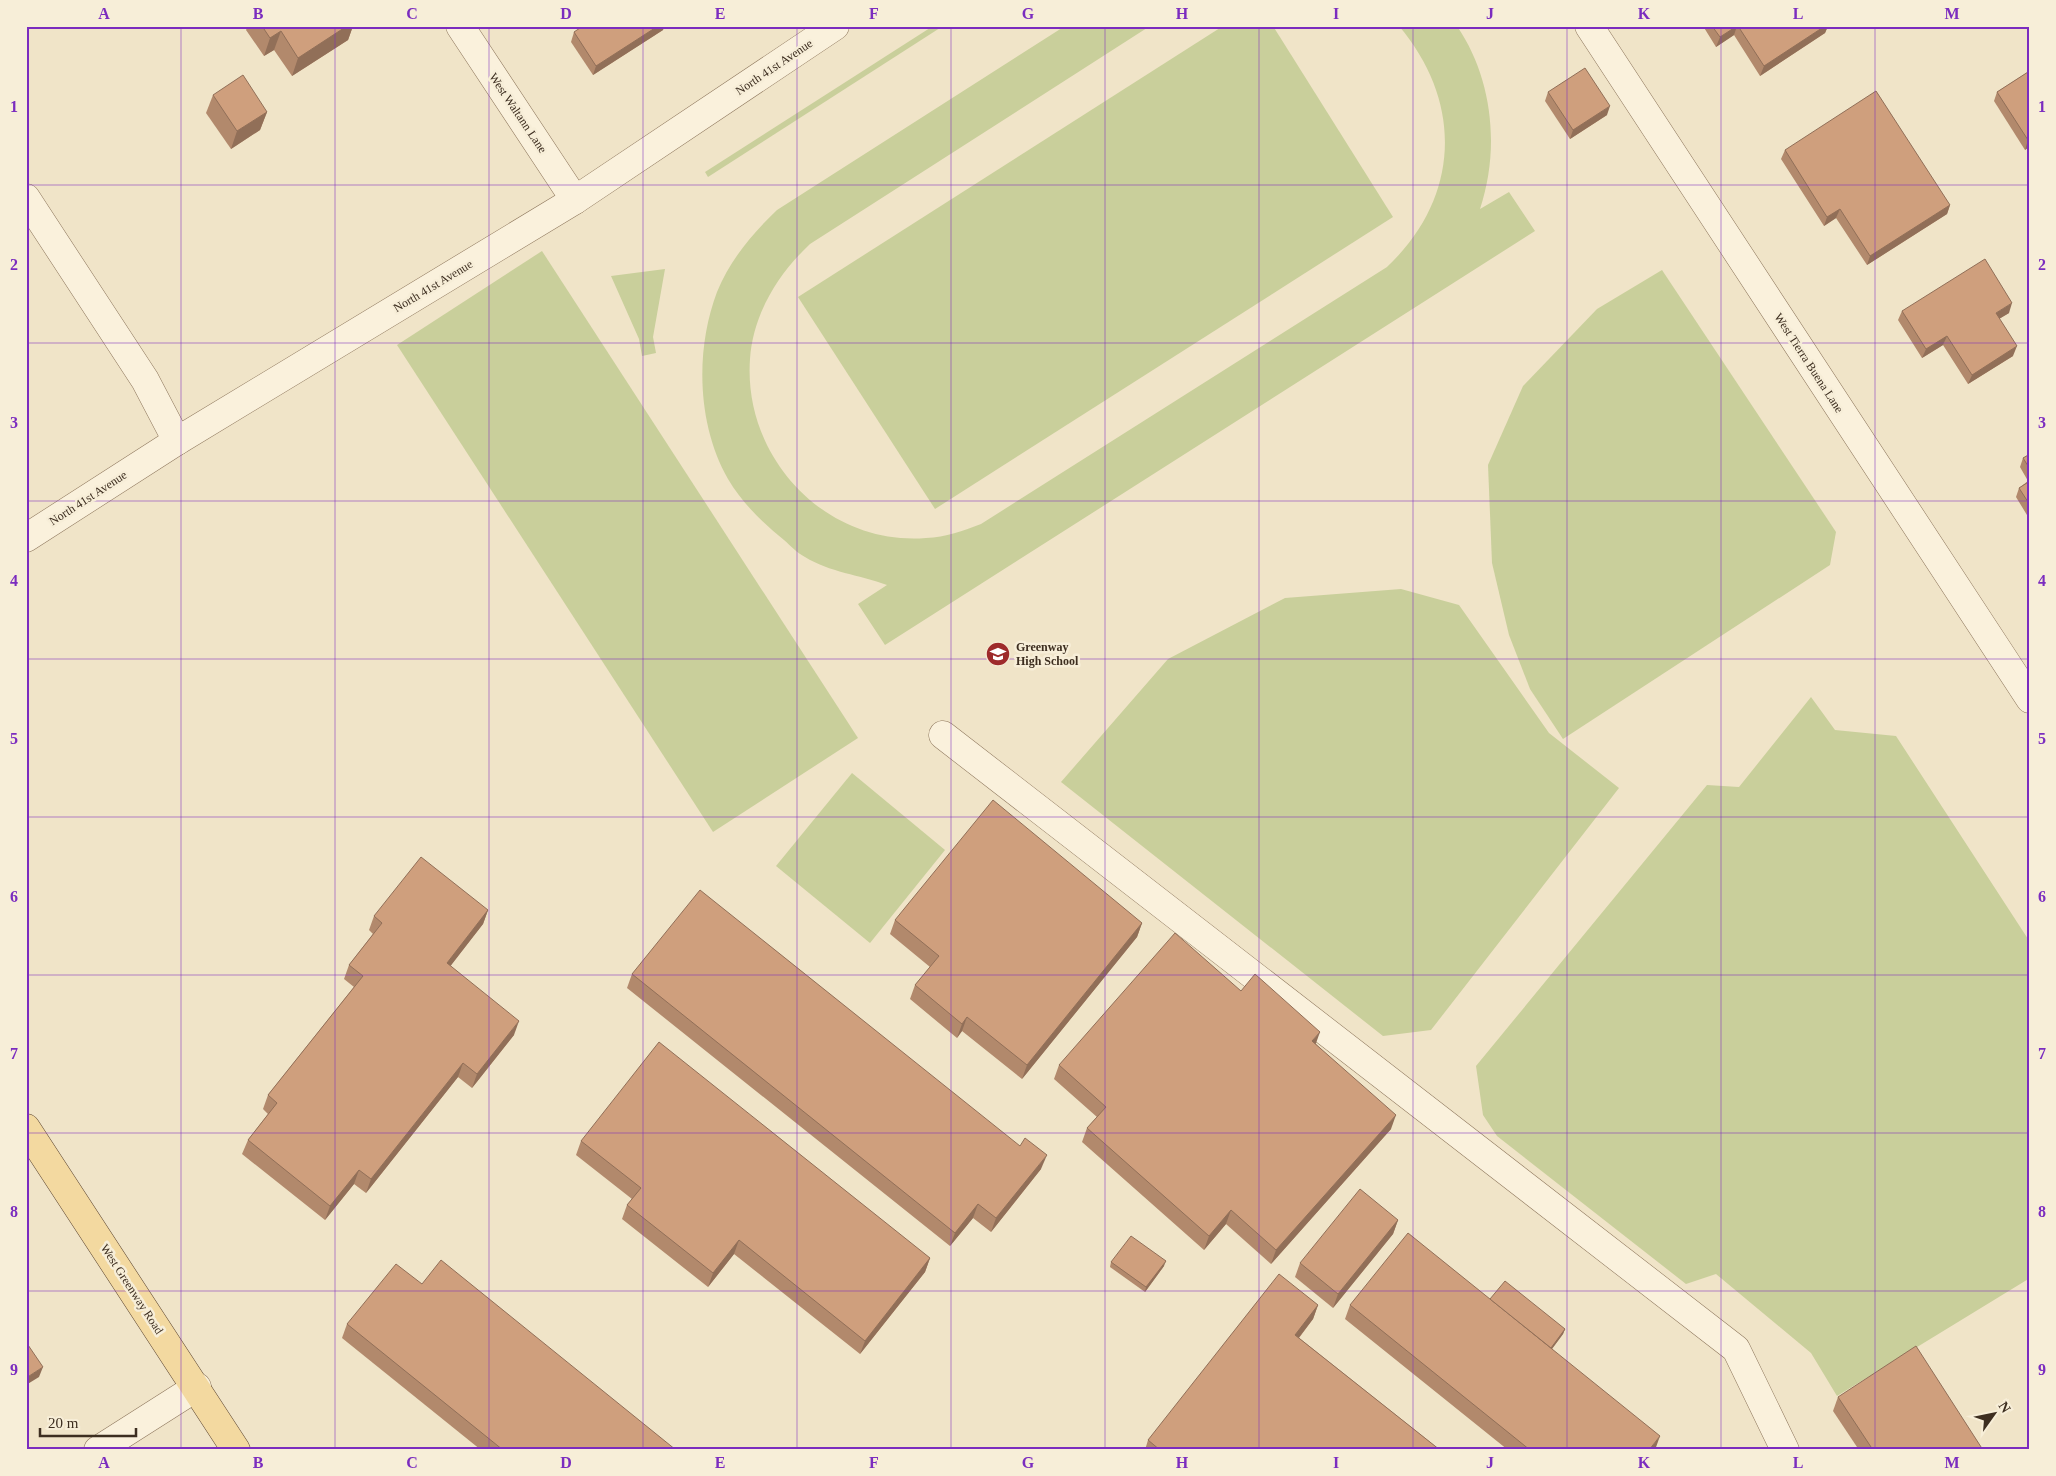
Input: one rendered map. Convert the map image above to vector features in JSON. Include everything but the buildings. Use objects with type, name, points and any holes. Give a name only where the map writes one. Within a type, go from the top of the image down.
[{"type":"main road","name":"West Greenway Road","points":[[26,1128],[197,1387],[236,1450]]},
{"type":"street","name":"West Waltann Lane","points":[[460,26],[575,200]]},
{"type":"street","name":"North 41st Avenue","points":[[26,538],[177,441],[575,200],[835,26]]},
{"type":"street","name":"West Tierra Buena Lane","points":[[1589,26],[2030,699]]},
{"type":"street","points":[[26,198],[145,380],[177,441]]},
{"type":"street","points":[[943,735],[1736,1349],[1785,1450]]},
{"type":"street","points":[[98,1450],[197,1387]]},
{"type":"green space","points":[[933,26],[943,26],[708,177],[705,172]]},
{"type":"green space","points":[[1065,26],[1150,26],[810,244],[788,268],[769,296],[762,311],[752,342],[750,359],[751,395],[760,430],[776,461],[798,489],[825,511],[855,527],[889,537],[926,538],[954,533],[981,524],[1387,267],[1411,240],[1429,211],[1440,181],[1445,150],[1443,118],[1435,86],[1420,56],[1399,26],[1457,26],[1479,69],[1490,115],[1490,163],[1480,209],[1509,192],[1535,231],[885,645],[858,604],[887,585],[834,570],[802,555],[753,512],[728,479],[710,435],[705,411],[703,362],[710,314],[722,280],[735,258],[750,238],[777,210]]},
{"type":"green space","points":[[1223,26],[1273,26],[1393,217],[935,509],[798,297]]},
{"type":"green space","points":[[542,251],[858,738],[713,832],[397,345]]},
{"type":"green space","points":[[665,269],[653,337],[656,353],[642,356],[639,339],[611,276]]},
{"type":"green space","points":[[1662,270],[1836,532],[1830,565],[1563,739],[1530,689],[1509,635],[1492,563],[1488,465],[1523,386],[1597,309]]},
{"type":"green space","points":[[1401,589],[1459,605],[1549,733],[1619,788],[1431,1030],[1383,1036],[1061,782],[1168,659],[1285,598]]},
{"type":"green space","points":[[1811,697],[1835,730],[1896,736],[2030,942],[2030,1278],[1837,1396],[1811,1353],[1716,1274],[1686,1284],[1497,1136],[1483,1115],[1476,1066],[1707,785],[1739,787]]},
{"type":"green space","points":[[852,773],[945,850],[870,943],[776,866]]},
{"type":"place","name":"Greenway High School","points":[[998,654]]}]
